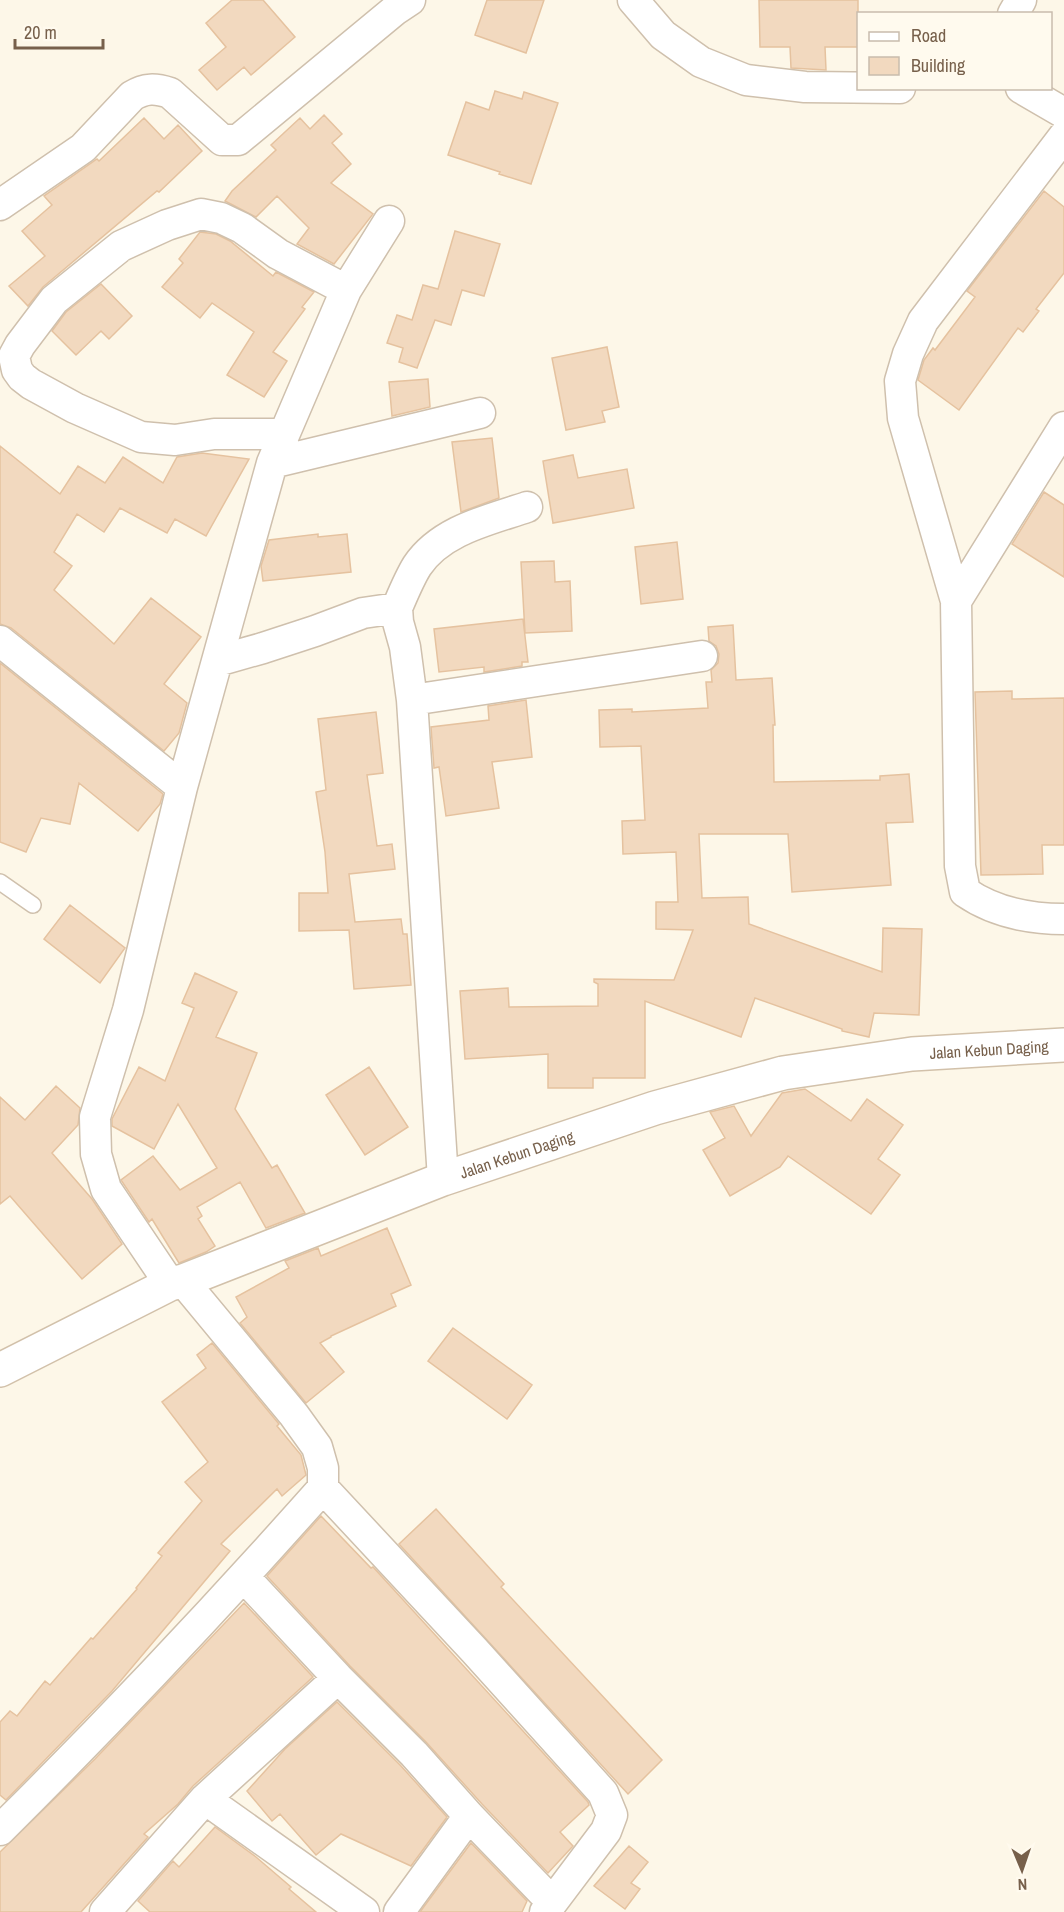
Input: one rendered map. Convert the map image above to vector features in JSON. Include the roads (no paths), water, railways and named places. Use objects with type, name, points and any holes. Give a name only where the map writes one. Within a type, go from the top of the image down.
[{"type":"street","points":[[0,206],[83,148],[132,96],[140,91],[149,89],[170,93],[222,140],[238,140],[410,0]]},
{"type":"street","points":[[633,0],[663,34],[691,55],[701,62],[746,80],[805,87],[857,88]]},
{"type":"street","points":[[1024,90],[1064,113]]},
{"type":"street","points":[[1064,136],[923,321],[908,354],[900,381],[903,418],[956,601],[960,866],[965,892],[996,909],[1038,919],[1064,919]]},
{"type":"street","points":[[284,434],[214,435],[175,440],[141,436],[75,408],[31,384],[17,370],[14,356],[54,300],[121,246],[167,225],[201,214],[221,218],[242,228],[278,254],[346,290]]},
{"type":"street","points":[[244,1577],[338,1678],[414,1754],[548,1907],[606,1831],[612,1815],[603,1793],[323,1488],[322,1468],[317,1447],[294,1415],[148,1249],[106,1189],[96,1154],[95,1117],[128,1011],[182,787],[272,463],[346,290],[390,221]]},
{"type":"street","points":[[272,463],[480,413]]},
{"type":"street","points":[[956,601],[1064,427]]},
{"type":"street","points":[[443,1179],[412,700],[397,608],[418,565],[433,547],[475,524],[527,507]]},
{"type":"street","points":[[217,661],[315,632],[363,613],[397,608]]},
{"type":"street","points":[[0,641],[182,787]]},
{"type":"street","points":[[412,700],[702,656]]},
{"type":"street","name":"Jalan Kebun Daging","points":[[0,1370],[176,1282],[443,1179],[655,1108],[783,1073],[912,1054],[1064,1045]]},
{"type":"street","points":[[0,1830],[244,1577],[323,1488]]},
{"type":"street","points":[[117,1908],[205,1799],[338,1678]]},
{"type":"street","points":[[205,1799],[364,1912]]},
{"type":"street","points":[[399,1912],[469,1816]]},
{"type":"lane","points":[[0,882],[33,905]]}]
